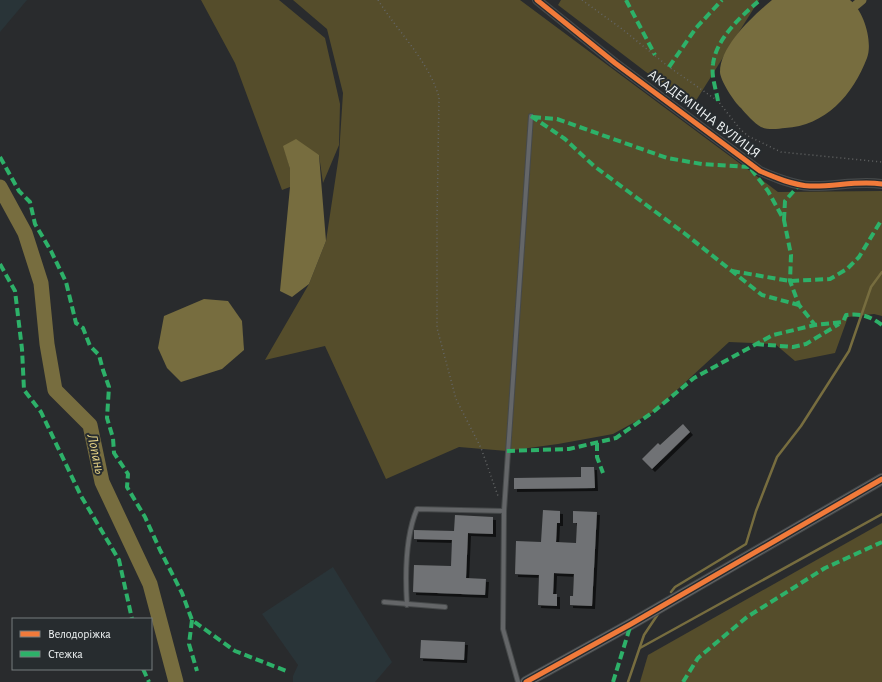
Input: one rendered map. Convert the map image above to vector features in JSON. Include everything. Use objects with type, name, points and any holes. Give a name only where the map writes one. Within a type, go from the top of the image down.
[{"type":"street","name":"АКАДЕМІЧНА ВУЛИЦЯ","points":[[537,0],[614,63],[760,171],[778,179],[810,186],[871,182],[882,184]]},
{"type":"street","points":[[526,682],[631,624],[882,479]]},
{"type":"lane","points":[[518,682],[502,628],[504,511],[532,116]]},
{"type":"lane","points":[[407,605],[407,563],[410,524],[418,509],[504,511]]},
{"type":"lane","points":[[384,602],[445,608]]},
{"type":"path","points":[[378,0],[399,31],[415,51],[435,82],[439,97],[436,218],[437,328],[456,399],[481,448],[499,497]]},
{"type":"path","points":[[582,0],[627,33],[669,67],[718,101],[740,129],[748,136],[781,152],[882,162]]},
{"type":"shaded area","points":[[0,0],[27,0],[0,32]]},
{"type":"shaded area","points":[[201,0],[279,0],[325,38],[340,104],[339,145],[323,183],[319,155],[284,146],[290,169],[290,187],[282,190],[235,63]]},
{"type":"shaded area","points":[[293,0],[520,0],[778,192],[882,191],[882,316],[874,314],[848,317],[835,353],[795,361],[775,344],[729,342],[653,412],[613,434],[507,451],[459,447],[386,479],[325,346],[265,360],[309,284],[326,241],[339,155],[343,93],[327,29]]},
{"type":"shaded area","points":[[561,0],[759,0],[692,107],[558,5]]},
{"type":"shaded area","points":[[772,0],[850,0],[859,11],[866,27],[869,51],[861,72],[854,84],[836,106],[825,115],[799,126],[766,129],[761,127],[748,116],[735,101],[722,80],[720,72],[721,62],[739,32]]},
{"type":"shaded area","points":[[296,139],[319,155],[326,241],[309,284],[292,297],[280,291],[290,187],[290,169],[283,146]]},
{"type":"shaded area","points":[[204,299],[228,301],[242,321],[244,350],[222,369],[181,382],[167,368],[158,348],[164,316]]},
{"type":"shaded area","points":[[882,523],[882,682],[640,682],[648,655]]},
{"type":"shaded area","points":[[333,567],[392,662],[375,682],[293,682],[293,676],[298,665],[262,614]]},
{"type":"building","points":[[683,424],[690,432],[652,469],[642,459],[658,443],[660,445]]},
{"type":"building","points":[[581,467],[594,467],[595,488],[514,489],[514,478],[581,477]]},
{"type":"building","points":[[543,510],[560,511],[560,523],[557,523],[556,542],[576,543],[577,523],[573,523],[573,511],[597,512],[592,606],[570,605],[570,596],[573,596],[574,574],[554,573],[553,594],[557,594],[557,606],[538,605],[539,575],[515,574],[516,541],[541,542]]},
{"type":"building","points":[[455,515],[493,517],[493,534],[468,533],[466,578],[486,579],[485,595],[413,592],[414,565],[451,566],[452,540],[414,539],[414,530],[454,531]]},
{"type":"building","points":[[421,640],[465,642],[464,660],[420,658]]},
{"type":"waterway","points":[[856,5],[862,0]]},
{"type":"waterway","name":"Лопань","points":[[0,187],[25,233],[41,283],[47,344],[55,390],[90,425],[102,482],[150,584],[176,682]]},
{"type":"waterway","points":[[671,592],[675,587],[746,544],[756,511],[777,457],[801,426],[849,351],[871,287],[882,272]]},
{"type":"waterway","points":[[640,648],[882,514]]},
{"type":"waterway","points":[[628,682],[644,635],[658,614]]},
{"type":"marked path","points":[[626,0],[655,55]]},
{"type":"marked path","points":[[669,67],[696,28],[722,0]]},
{"type":"marked path","points":[[718,101],[713,73],[715,55],[730,29],[760,0]]},
{"type":"marked path","points":[[531,116],[565,139],[594,166],[684,233],[762,295],[799,305]]},
{"type":"marked path","points":[[533,117],[557,119],[667,158],[702,164],[749,167]]},
{"type":"marked path","points":[[0,157],[19,191],[30,202],[35,224],[51,251],[66,282],[76,323],[83,328],[90,346],[99,355],[109,387],[107,418],[113,438],[114,453],[128,474],[127,487],[145,517],[182,593],[192,620],[235,651],[289,672]]},
{"type":"marked path","points":[[751,169],[768,191],[784,220],[791,255],[790,281],[799,305],[815,325]]},
{"type":"marked path","points":[[784,220],[785,201],[800,184]]},
{"type":"marked path","points":[[732,271],[790,281],[830,279],[847,269],[859,257],[882,219]]},
{"type":"marked path","points":[[0,264],[15,291],[22,349],[24,390],[41,412],[81,496],[119,560],[132,618]]},
{"type":"marked path","points":[[507,451],[569,449],[616,438],[653,412],[694,378],[773,335],[815,325],[843,322],[846,315],[851,314],[865,316],[882,325]]},
{"type":"marked path","points":[[756,344],[793,347],[806,344],[839,324]]},
{"type":"marked path","points":[[597,443],[597,457],[603,473]]},
{"type":"marked path","points":[[683,682],[698,658],[747,617],[825,568],[882,542]]},
{"type":"marked path","points":[[192,620],[189,644],[197,671]]},
{"type":"marked path","points":[[613,682],[631,624]]},
{"type":"marked path","points":[[143,670],[149,682]]},
{"type":"cycle path","points":[[537,0],[615,63],[760,171],[785,181],[810,186],[864,183],[882,184]]},
{"type":"cycle path","points":[[526,682],[631,624],[882,479]]}]
